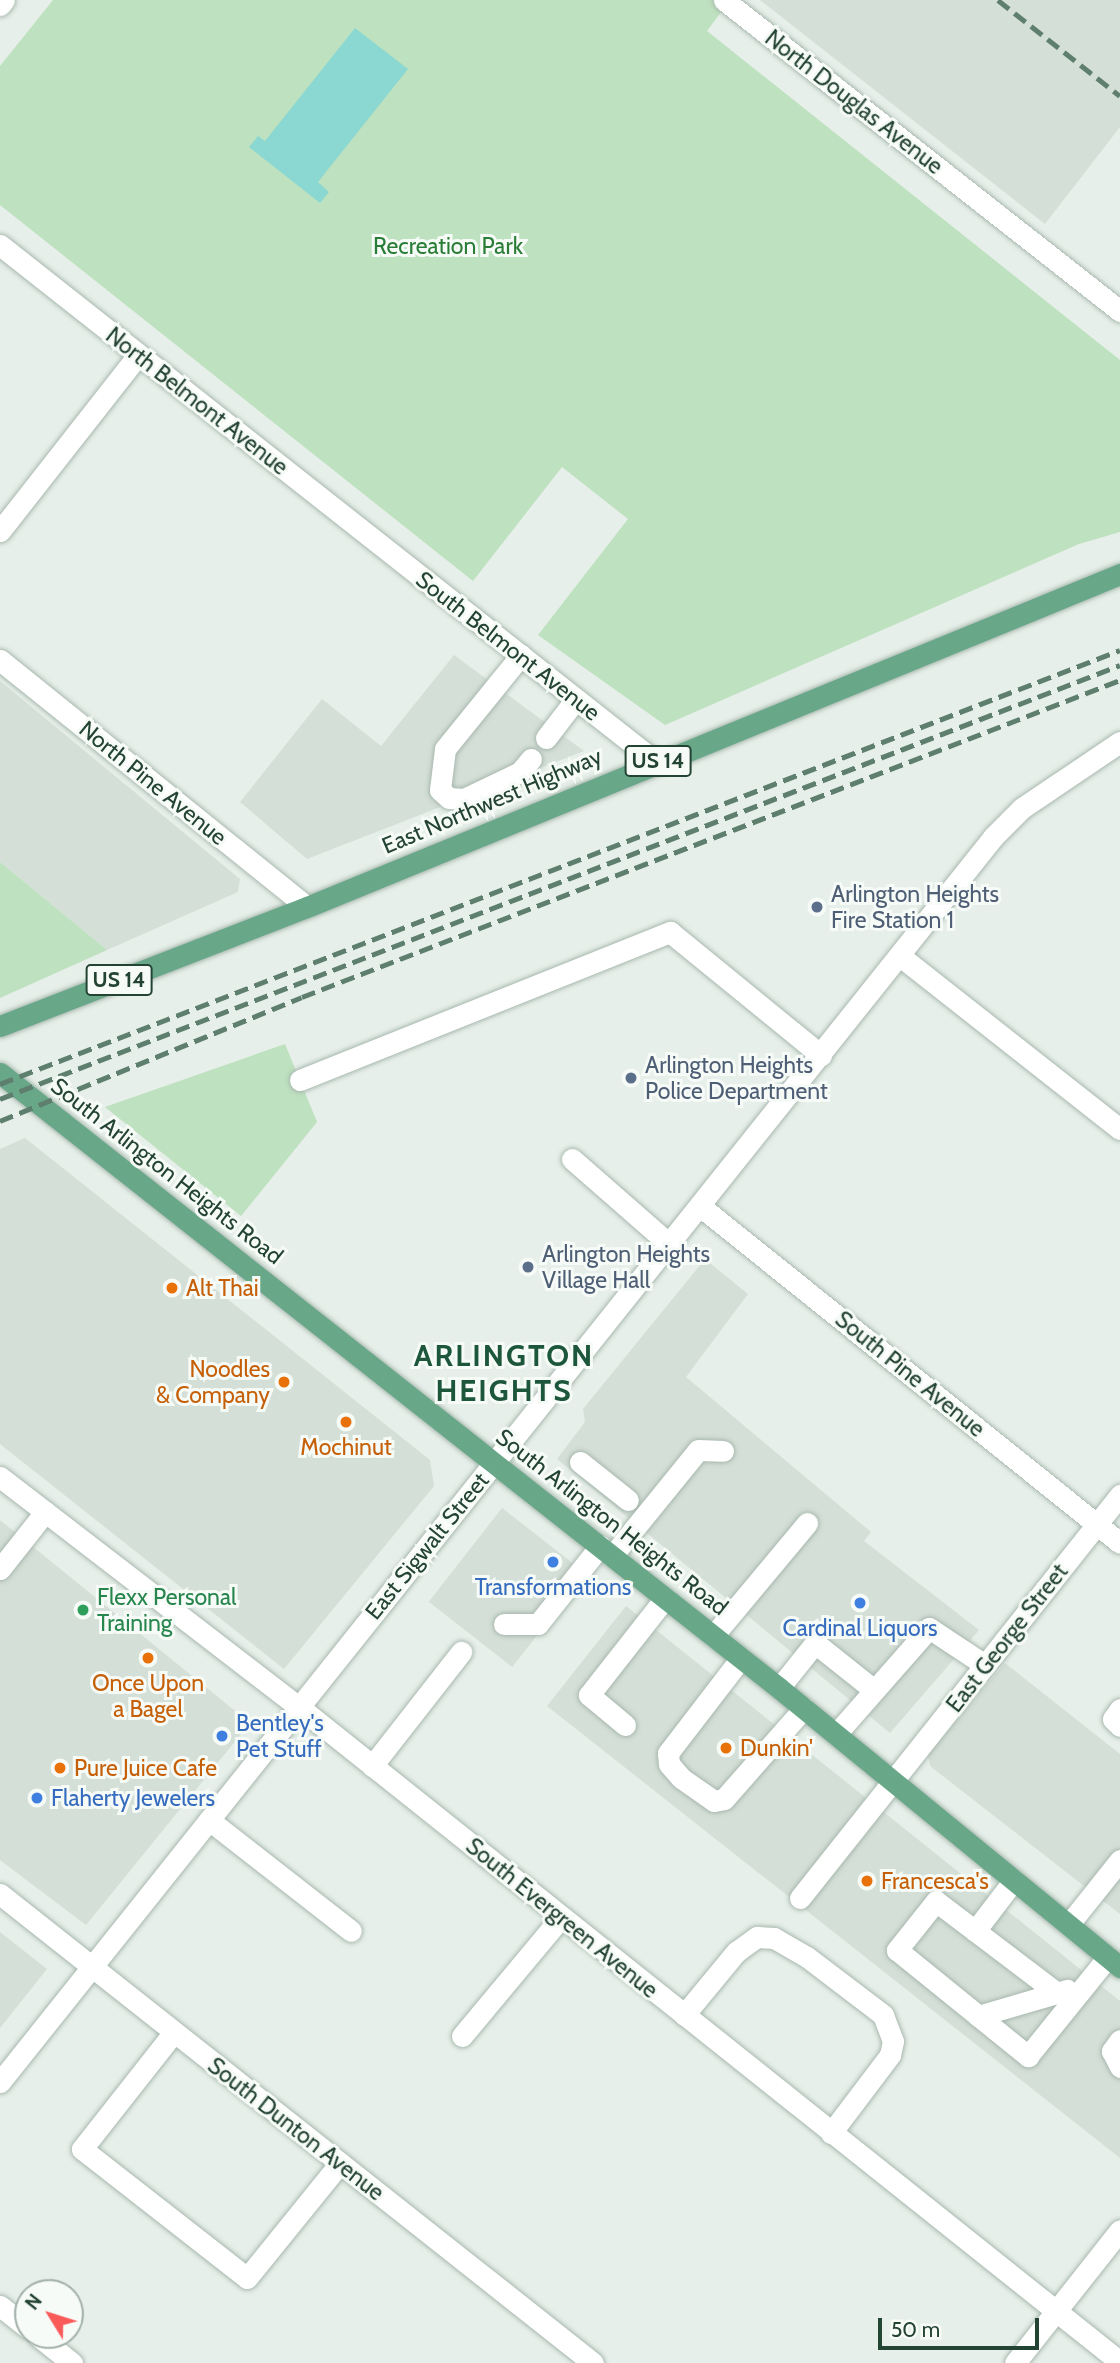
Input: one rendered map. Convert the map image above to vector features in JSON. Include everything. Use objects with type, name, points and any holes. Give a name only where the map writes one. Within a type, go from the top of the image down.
[{"type":"main road","name":"East Northwest Highway","points":[[0,1026],[307,907],[1120,574]]},
{"type":"main road","name":"South Arlington Heights Road","points":[[0,1073],[779,1688],[1114,1962]]},
{"type":"street","points":[[0,5],[4,0]]},
{"type":"street","name":"North Douglas Avenue","points":[[724,0],[1120,311]]},
{"type":"street","name":"North Belmont Avenue","points":[[0,245],[394,556]]},
{"type":"street","points":[[0,531],[138,355]]},
{"type":"street","name":"South Belmont Avenue","points":[[394,556],[656,762]]},
{"type":"street","points":[[521,656],[445,749],[440,790],[449,798],[464,799],[520,772],[531,759]]},
{"type":"street","name":"North Pine Avenue","points":[[0,660],[307,907]]},
{"type":"street","points":[[546,738],[576,699]]},
{"type":"street","name":"East Sigwalt Street","points":[[0,2082],[993,837],[1022,808],[1082,765],[1120,742]]},
{"type":"street","points":[[299,1080],[670,932],[821,1055]]},
{"type":"street","points":[[900,956],[1120,1129]]},
{"type":"street","points":[[572,1159],[670,1244]]},
{"type":"street","name":"South Pine Avenue","points":[[700,1206],[1120,1543]]},
{"type":"street","points":[[504,1624],[538,1624],[698,1450],[723,1451]]},
{"type":"street","points":[[580,1462],[628,1500]]},
{"type":"street","name":"South Evergreen Avenue","points":[[0,1477],[299,1707],[1120,2362]]},
{"type":"street","name":"East George Street","points":[[800,1898],[1120,1495]]},
{"type":"street","points":[[0,1569],[45,1512]]},
{"type":"street","points":[[713,1636],[807,1522]]},
{"type":"street","points":[[625,1725],[589,1695],[665,1598]]},
{"type":"street","points":[[836,1734],[929,1628],[985,1665]]},
{"type":"street","points":[[779,1688],[815,1643],[874,1690]]},
{"type":"street","points":[[372,1766],[461,1652]]},
{"type":"street","points":[[741,1658],[668,1753],[669,1764],[681,1778],[713,1801],[724,1799],[804,1708]]},
{"type":"street","points":[[1120,1709],[1112,1720],[1120,1726]]},
{"type":"street","points":[[209,1820],[351,1931]]},
{"type":"street","points":[[1069,1924],[1120,1860]]},
{"type":"street","points":[[975,1931],[1014,1880]]},
{"type":"street","points":[[1057,1993],[936,1901],[897,1950],[1028,2056],[1083,1986],[1114,1962]]},
{"type":"street","name":"South Dunton Avenue","points":[[4,1904],[92,1967],[593,2363]]},
{"type":"street","points":[[462,2036],[561,1917]]},
{"type":"street","points":[[684,2015],[736,1952],[757,1937],[774,1938],[807,1957],[883,2015],[893,2041],[890,2054],[831,2133]]},
{"type":"street","points":[[978,2016],[1083,1986]]},
{"type":"street","points":[[174,2032],[82,2149],[247,2278],[340,2163]]},
{"type":"street","points":[[1120,2040],[1112,2051],[1120,2067]]},
{"type":"street","points":[[1015,2363],[1120,2230]]},
{"type":"street","points":[[0,2306],[14,2317]]},
{"type":"street","points":[[54,2349],[72,2363]]},
{"type":"shaded area","points":[[760,0],[1120,0],[1120,127],[1045,224]]},
{"type":"shaded area","points":[[454,655],[584,751],[307,859],[240,802],[322,699],[381,746]]},
{"type":"shaded area","points":[[0,681],[240,879],[238,892],[107,950],[0,862]]},
{"type":"shaded area","points":[[25,1138],[430,1460],[434,1486],[284,1669],[0,1444],[0,1149]]},
{"type":"shaded area","points":[[705,1259],[748,1294],[686,1377],[871,1532],[864,1541],[979,1630],[890,1733],[557,1459],[585,1422],[583,1409]]},
{"type":"shaded area","points":[[502,1508],[586,1573],[512,1667],[429,1602]]},
{"type":"shaded area","points":[[0,1520],[250,1723],[86,1925],[0,1860]]},
{"type":"shaded area","points":[[626,1606],[1120,2001],[1120,2158],[547,1706]]},
{"type":"shaded area","points":[[1005,1663],[1120,1754],[1120,1914],[930,1766],[928,1755]]},
{"type":"shaded area","points":[[0,1932],[47,1969],[0,2028]]},
{"type":"green space","name":"Recreation Park","points":[[53,0],[730,0],[707,31],[1120,360],[1120,532],[1079,544],[665,725],[538,635],[628,519],[562,467],[473,581],[0,205],[0,66]]},
{"type":"green space","points":[[0,862],[107,950],[0,998]]},
{"type":"green space","points":[[285,1044],[317,1122],[241,1216],[105,1107]]},
{"type":"water","points":[[355,28],[408,69],[318,182],[329,192],[320,203],[249,147],[258,136],[265,141]]},
{"type":"railway","points":[[998,0],[1120,96]]},
{"type":"railway","points":[[0,1084],[1120,650]]},
{"type":"railway","points":[[0,1099],[1120,665]]},
{"type":"railway","points":[[0,1121],[302,997],[1120,680]]},
{"type":"place","name":"Arlington Heights Fire Station 1","points":[[817,907]]},
{"type":"place","name":"Arlington Heights Police Department","points":[[631,1078]]},
{"type":"place","name":"Arlington Heights Village Hall","points":[[528,1267]]},
{"type":"place","name":"Alt Thai","points":[[172,1288]]},
{"type":"place","name":"Noodles & Company","points":[[284,1382]]},
{"type":"place","name":"Mochinut","points":[[346,1422]]},
{"type":"place","name":"Transformations","points":[[553,1562]]},
{"type":"place","name":"Cardinal Liquors","points":[[860,1603]]},
{"type":"place","name":"Flexx Personal Training","points":[[83,1610]]},
{"type":"place","name":"Once Upon a Bagel","points":[[148,1658]]},
{"type":"place","name":"Bentley's Pet Stuff","points":[[222,1736]]},
{"type":"place","name":"Dunkin'","points":[[726,1748]]},
{"type":"place","name":"Pure Juice Cafe","points":[[60,1768]]},
{"type":"place","name":"Flaherty Jewelers","points":[[37,1798]]},
{"type":"place","name":"Francesca's","points":[[867,1881]]},
{"type":"district","name":"ARLINGTON HEIGHTS","points":[[504,1373]]}]
